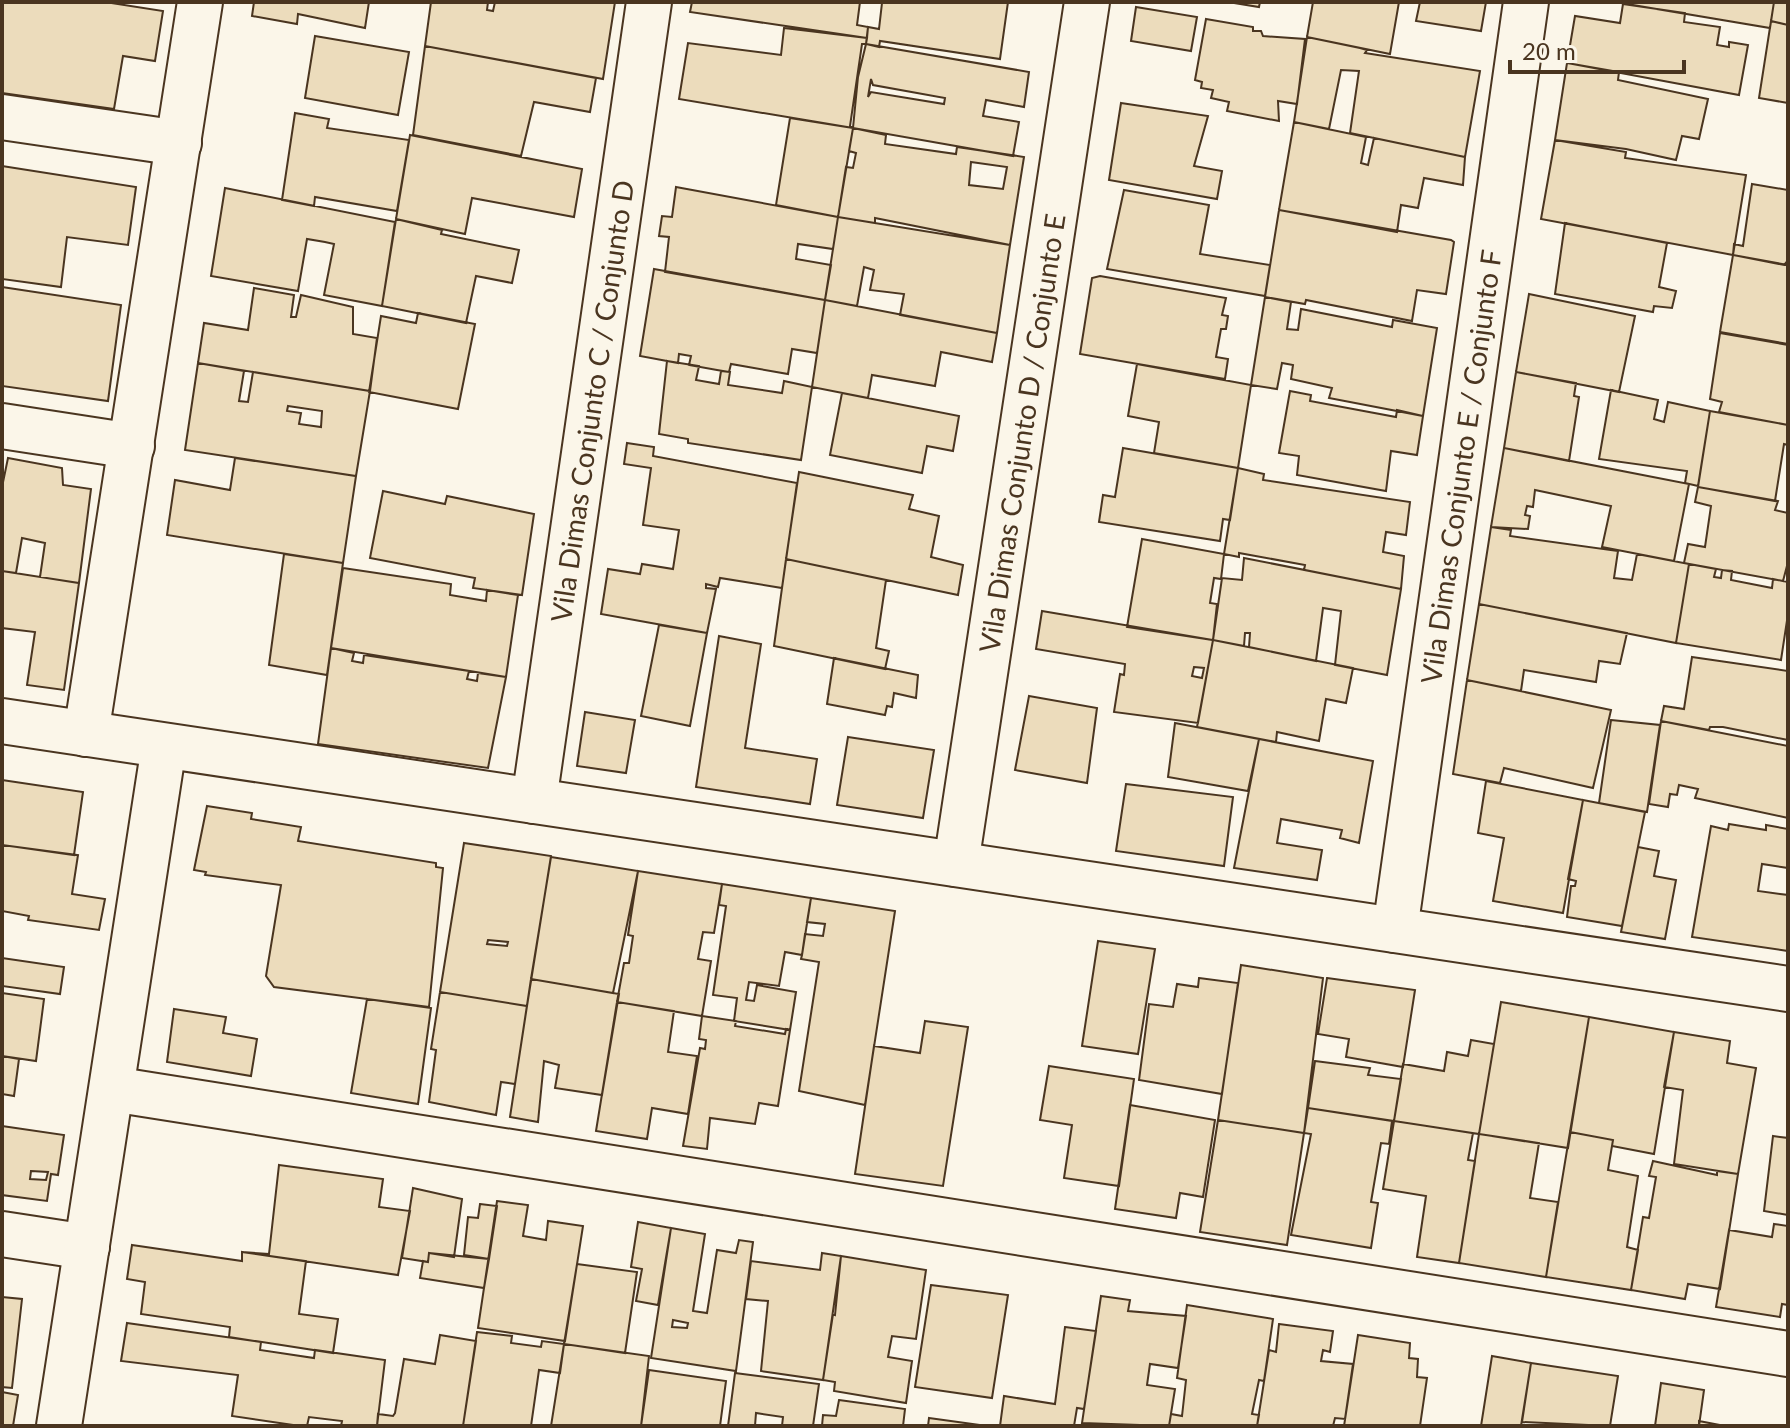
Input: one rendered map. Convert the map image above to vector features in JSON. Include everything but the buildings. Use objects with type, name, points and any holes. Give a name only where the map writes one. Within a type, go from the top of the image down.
[{"type":"street","points":[[86,734],[200,2]]},
{"type":"street","name":"Vila Dimas Conjunto C / Conjunto D","points":[[534,801],[649,2]]},
{"type":"street","name":"Vila Dimas Conjunto D / Conjunto E","points":[[956,864],[1087,2]]},
{"type":"street","name":"Vila Dimas Conjunto E / Conjunto F","points":[[1395,930],[1526,2]]},
{"type":"street","points":[[2,117],[179,143]]},
{"type":"street","points":[[2,426],[132,446]]},
{"type":"street","points":[[2,721],[1788,989]]},
{"type":"street","points":[[59,1426],[164,746]]},
{"type":"street","points":[[112,1089],[1788,1354]]},
{"type":"street","points":[[2,1234],[87,1247]]}]
